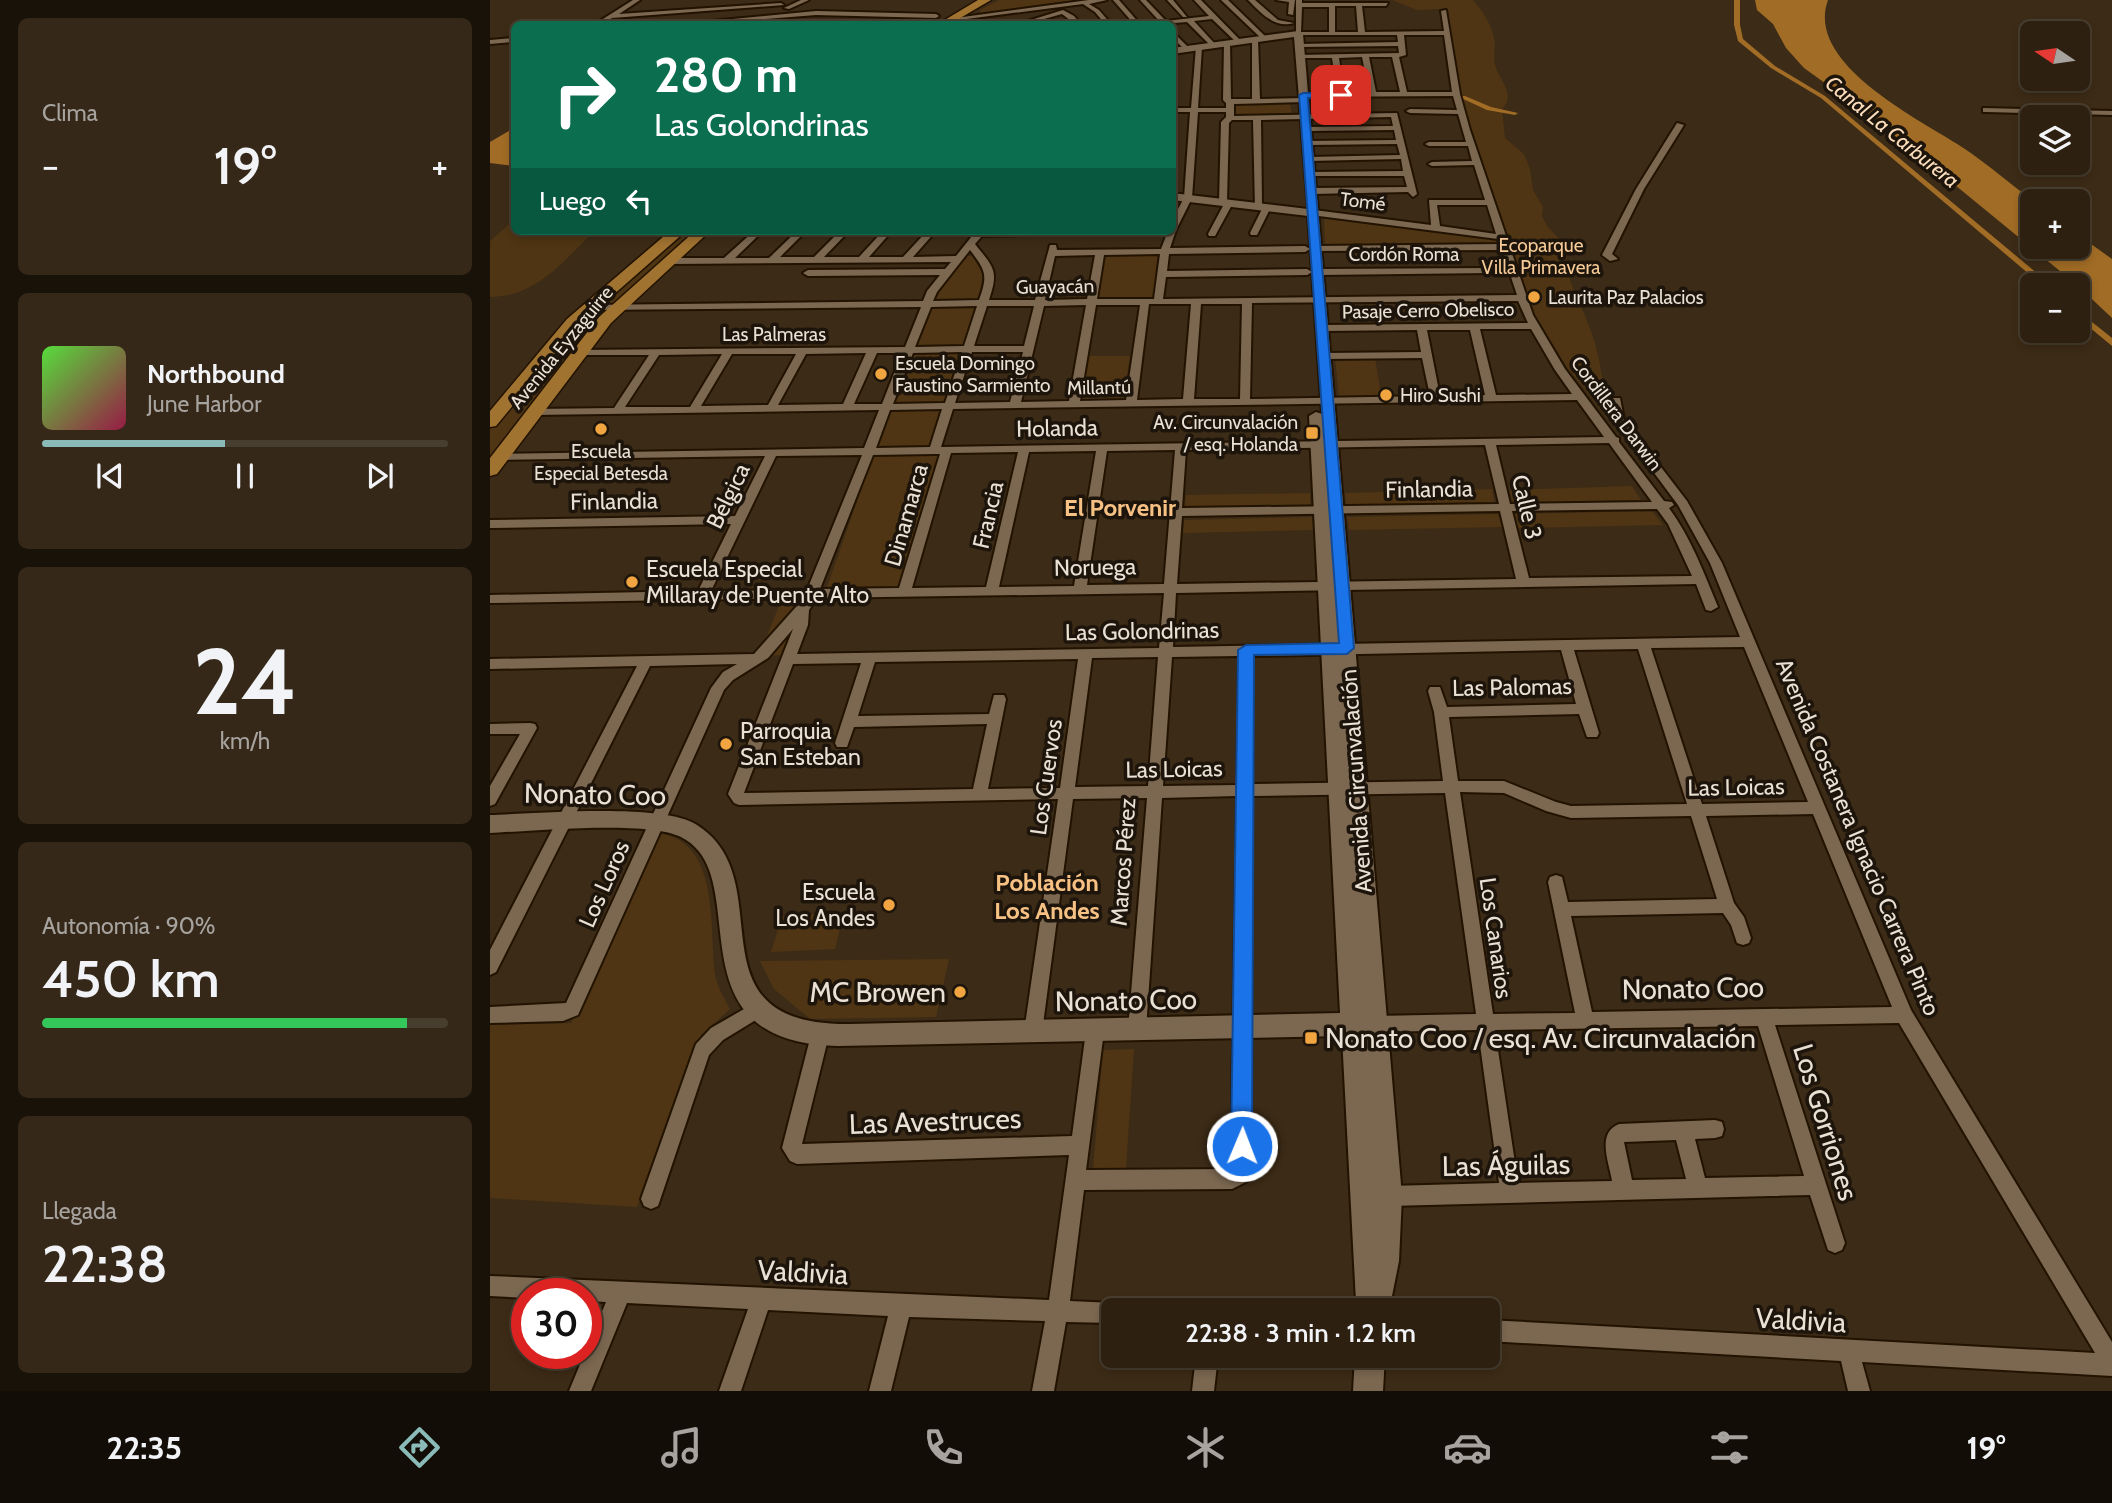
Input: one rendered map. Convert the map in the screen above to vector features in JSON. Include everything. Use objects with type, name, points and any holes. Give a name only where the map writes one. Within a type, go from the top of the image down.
[{"type":"main road","points":[[943,20],[965,0]]},
{"type":"main road","points":[[943,20],[986,0]]},
{"type":"main road","name":"Avenida Eyzaguirre","points":[[490,422],[561,334],[674,235]]},
{"type":"main road","name":"Avenida Eyzaguirre","points":[[495,463],[617,307],[698,235]]},
{"type":"street","points":[[603,21],[637,0]]},
{"type":"street","points":[[626,7],[761,0]]},
{"type":"street","points":[[700,21],[785,7],[806,0]]},
{"type":"street","points":[[612,16],[785,7],[816,13],[943,20],[1103,0]]},
{"type":"street","points":[[1036,21],[1103,0]]},
{"type":"street","points":[[1116,0],[1134,21]]},
{"type":"street","points":[[1143,0],[1162,21]]},
{"type":"street","points":[[1170,0],[1213,45]]},
{"type":"street","points":[[1197,0],[1238,42]]},
{"type":"street","points":[[1224,0],[1259,39],[1256,101]]},
{"type":"street","points":[[1251,0],[1276,22],[1291,23]]},
{"type":"street","points":[[1279,0],[1292,0]]},
{"type":"street","name":"Avenida Circunvalación","points":[[1292,0],[1291,23],[1297,43],[1364,1024],[1373,1298]]},
{"type":"street","points":[[1299,2],[1332,5],[1386,2],[1390,34]]},
{"type":"street","name":"Avenida Circunvalación","points":[[1299,2],[1297,43],[1301,98]]},
{"type":"street","points":[[1359,4],[1362,34]]},
{"type":"street","points":[[1086,5],[1096,10],[1105,21]]},
{"type":"street","points":[[1332,5],[1332,34]]},
{"type":"street","name":"Cordillera Darwin","points":[[1444,11],[1456,94],[1470,144],[1533,326],[1581,397],[1662,505],[1684,542],[1711,607]]},
{"type":"street","points":[[1062,12],[1075,21]]},
{"type":"street","points":[[1169,21],[1212,15]]},
{"type":"street","points":[[1400,33],[1404,94]]},
{"type":"street","points":[[1297,43],[1332,34],[1448,33]]},
{"type":"street","points":[[1176,37],[1187,49]]},
{"type":"street","points":[[1176,50],[1259,39],[1297,43],[1402,44]]},
{"type":"street","points":[[490,43],[511,40]]},
{"type":"street","points":[[1297,43],[1335,56],[1400,55]]},
{"type":"street","points":[[1212,234],[1226,203],[1225,122],[1230,110],[1227,100],[1227,44]]},
{"type":"street","points":[[1176,222],[1188,198],[1199,47]]},
{"type":"street","points":[[1365,55],[1373,94]]},
{"type":"street","points":[[1335,56],[1341,95]]},
{"type":"street","points":[[1230,110],[1256,101],[1341,95],[1456,94]]},
{"type":"street","points":[[1176,110],[1230,110],[1256,118],[1394,115],[1413,191],[1312,191]]},
{"type":"street","points":[[1986,110],[2112,114]]},
{"type":"street","points":[[1410,111],[1461,112]]},
{"type":"street","name":"Avenida Circunvalación","points":[[1301,117],[1307,129],[1311,174],[1312,191],[1308,212]]},
{"type":"street","points":[[1254,233],[1262,207],[1256,118]]},
{"type":"street","points":[[1613,259],[1607,255],[1622,222],[1680,125]]},
{"type":"street","points":[[1307,129],[1398,128]]},
{"type":"street","points":[[1308,143],[1401,142]]},
{"type":"street","points":[[1429,144],[1470,144]]},
{"type":"street","points":[[1309,159],[1405,157]]},
{"type":"street","points":[[1432,164],[1477,163]]},
{"type":"street","points":[[1311,174],[1409,173]]},
{"type":"street","name":"Tomé","points":[[1176,196],[1466,231],[1503,238]]},
{"type":"street","points":[[1436,228],[1432,202],[1492,203]]},
{"type":"street","points":[[727,260],[755,235]]},
{"type":"street","points":[[772,260],[798,235]]},
{"type":"street","points":[[816,260],[841,235]]},
{"type":"street","points":[[862,259],[884,235]]},
{"type":"street","points":[[906,259],[928,235]]},
{"type":"street","name":"Los Loros","points":[[490,1015],[570,1012],[718,688],[728,676],[758,659],[803,611],[814,593],[884,407],[934,287],[978,235]]},
{"type":"street","points":[[1158,302],[1165,251],[1170,235]]},
{"type":"street","points":[[1014,405],[1053,250],[1100,252],[1311,249],[1503,238]]},
{"type":"street","name":"Dinamarca","points":[[905,592],[949,406],[992,274],[970,244]]},
{"type":"street","points":[[1074,405],[1100,252]]},
{"type":"street","points":[[669,261],[958,259]]},
{"type":"street","name":"Cordón Roma","points":[[1162,274],[1489,271]]},
{"type":"street","points":[[808,273],[946,272]]},
{"type":"street","name":"Guayacán","points":[[589,307],[1522,298]]},
{"type":"street","name":"Avenida Circunvalación","points":[[1315,300],[1323,328],[1325,356],[1322,403]]},
{"type":"street","points":[[1245,403],[1247,301]]},
{"type":"street","points":[[1131,404],[1145,302]]},
{"type":"street","points":[[1188,403],[1196,302]]},
{"type":"street","name":"Pasaje Cerro Obelisco","points":[[1323,328],[1533,326]]},
{"type":"street","points":[[1421,327],[1436,400]]},
{"type":"street","points":[[1474,327],[1491,398]]},
{"type":"street","name":"Las Palmeras","points":[[580,352],[1028,349]]},
{"type":"street","points":[[847,408],[873,350]]},
{"type":"street","points":[[693,410],[729,351]]},
{"type":"street","points":[[771,409],[802,351]]},
{"type":"street","points":[[617,411],[656,352]]},
{"type":"street","points":[[1325,356],[1426,355]]},
{"type":"street","name":"Millantú","points":[[534,412],[1322,403],[1581,397]]},
{"type":"street","name":"Avenida Costanera Ignacio Carrera Pinto","points":[[1616,400],[1619,419],[1684,504],[1716,563],[1904,1014],[2112,1363]]},
{"type":"street","name":"Holanda","points":[[495,463],[772,453],[1615,440]]},
{"type":"street","name":"Calle 3","points":[[1490,442],[1523,582]]},
{"type":"street","name":"Marcos Pérez","points":[[1137,1030],[1181,447]]},
{"type":"street","points":[[1080,588],[1102,448]]},
{"type":"street","name":"Francia","points":[[992,590],[1024,449]]},
{"type":"street","name":"Bélgica","points":[[703,595],[772,453]]},
{"type":"street","name":"Finlandia","points":[[1176,512],[1505,509],[1684,504]]},
{"type":"street","name":"Finlandia","points":[[490,524],[740,520]]},
{"type":"street","name":"Noruega","points":[[490,599],[1700,580]]},
{"type":"street","name":"Los Loros","points":[[737,798],[801,625],[803,611]]},
{"type":"street","name":"Las Golondrinas","points":[[788,659],[1749,642]]},
{"type":"street","points":[[1643,644],[1727,906],[1738,922],[1743,938]]},
{"type":"street","points":[[1566,645],[1592,733]]},
{"type":"street","points":[[1075,1180],[1146,1181],[1239,1177],[1246,650]]},
{"type":"street","name":"Los Cuervos","points":[[1033,1032],[1086,653]]},
{"type":"street","points":[[842,743],[870,657]]},
{"type":"street","points":[[490,664],[758,659]]},
{"type":"street","points":[[490,967],[646,662]]},
{"type":"street","name":"Los Canarios","points":[[1435,691],[1441,712],[1510,1193]]},
{"type":"street","points":[[979,796],[999,699]]},
{"type":"street","name":"Las Palomas","points":[[1441,712],[1585,709]]},
{"type":"street","points":[[849,722],[995,719]]},
{"type":"street","points":[[490,729],[530,728],[490,800]]},
{"type":"street","name":"Las Loicas","points":[[737,798],[1504,786],[1571,813],[1817,808]]},
{"type":"street","name":"Nonato Coo","points":[[490,824],[659,821],[674,823],[695,832],[719,859],[725,884],[735,968],[743,989],[758,1009],[779,1024],[820,1035],[1904,1014]]},
{"type":"street","points":[[1556,882],[1585,1020]]},
{"type":"street","points":[[1562,909],[1727,906]]},
{"type":"street","points":[[651,1199],[702,1050],[717,1034],[758,1009]]},
{"type":"street","name":"Los Gorriones","points":[[1764,1017],[1835,1244]]},
{"type":"street","name":"Avenida Circunvalación","points":[[1364,1024],[1389,1196],[1385,1261],[1376,1298]]},
{"type":"street","points":[[1044,1391],[1058,1310],[1095,1031]]},
{"type":"street","name":"Las Avestruces","points":[[820,1035],[793,1151],[801,1154],[1080,1144]]},
{"type":"street","points":[[1624,1190],[1615,1144],[1616,1135],[1624,1132],[1715,1129]]},
{"type":"street","points":[[1683,1130],[1698,1188]]},
{"type":"street","name":"Las Águilas","points":[[1389,1196],[1817,1185]]},
{"type":"street","name":"Valdivia","points":[[490,1286],[901,1306],[1101,1312]]},
{"type":"street","points":[[580,1391],[621,1292]]},
{"type":"street","points":[[730,1391],[762,1298]]},
{"type":"street","points":[[880,1391],[901,1306]]},
{"type":"street","name":"Valdivia","points":[[1500,1332],[2112,1363]]},
{"type":"street","points":[[1849,1351],[1859,1391]]},
{"type":"street","points":[[1203,1391],[1206,1368]]},
{"type":"street","points":[[1368,1391],[1369,1368]]},
{"type":"green space","points":[[999,0],[1088,0],[980,13],[980,10]]},
{"type":"green space","name":"Ecoparque Villa Primavera","points":[[1392,0],[1473,0],[1483,12],[1493,32],[1495,65],[1506,87],[1508,98],[1502,109],[1505,138],[1524,154],[1530,169],[1533,190],[1543,207],[1542,216],[1547,226],[1567,247],[1570,280],[1597,353],[1607,418],[1566,366],[1534,313],[1464,109],[1448,12],[1439,9],[1417,10]]},
{"type":"green space","points":[[1232,103],[1290,103],[1292,116],[1233,117]]},
{"type":"green space","points":[[1324,216],[1499,238],[1503,245],[1325,246]]},
{"type":"green space","points":[[511,223],[511,235],[590,235],[560,265],[535,284],[521,291],[490,297],[490,241]]},
{"type":"green space","points":[[678,235],[695,235],[622,299],[490,466],[490,429],[567,333]]},
{"type":"green space","points":[[1106,254],[1158,254],[1153,300],[1096,300]]},
{"type":"green space","points":[[965,256],[974,256],[987,276],[928,454],[938,456],[898,587],[827,587],[873,456],[941,287]]},
{"type":"green space","points":[[1088,356],[1130,356],[1123,401],[1078,402]]},
{"type":"green space","points":[[1375,357],[1381,396],[1339,397],[1335,358]]},
{"type":"green space","points":[[1632,486],[1641,500],[1512,503],[1510,490]]},
{"type":"green space","points":[[1492,489],[1494,502],[1346,506],[1345,493]]},
{"type":"green space","points":[[1310,493],[1310,506],[1185,508],[1186,495]]},
{"type":"green space","points":[[1652,511],[1663,525],[1518,528],[1515,514]]},
{"type":"green space","points":[[1498,514],[1502,527],[1349,530],[1347,517]]},
{"type":"green space","points":[[1312,517],[1313,530],[1183,533],[1184,520]]},
{"type":"green space","points":[[801,601],[785,655],[759,656],[780,603]]},
{"type":"green space","points":[[657,833],[678,839],[692,852],[702,869],[711,911],[715,974],[730,1009],[701,1035],[637,1207],[490,1198],[490,1025],[571,1023]]},
{"type":"green space","points":[[844,913],[835,949],[771,952],[782,916]]},
{"type":"green space","points":[[949,959],[936,1017],[810,1019],[774,989],[760,961]]},
{"type":"green space","points":[[1134,1049],[1126,1168],[1093,1169],[1103,1050]]},
{"type":"water","points":[[1755,0],[1828,0],[1825,24],[1833,47],[1850,68],[1897,107],[1965,149],[2020,190],[2020,238],[1872,117],[1804,68],[1786,48],[1773,24],[1757,10]]},
{"type":"water","points":[[511,130],[511,166],[490,163],[490,142]]},
{"type":"water","points":[[2090,243],[2112,259],[2112,318],[2090,297],[2090,273],[2062,273],[2045,259],[2090,259]]},
{"type":"waterway","name":"Canal La Carburera","points":[[1737,0],[1740,40],[1773,67],[1823,97],[2033,273]]},
{"type":"waterway","points":[[1463,97],[1489,109],[1515,113]]},
{"type":"waterway","name":"Canal La Carburera","points":[[2090,324],[2112,343]]},
{"type":"place","name":"Laurita Paz Palacios","points":[[1534,297]]},
{"type":"place","name":"Escuela Domingo Faustino Sarmiento","points":[[881,374]]},
{"type":"place","name":"Hiro Sushi","points":[[1386,395]]},
{"type":"place","name":"Escuela Especial Betesda","points":[[601,429]]},
{"type":"place","name":"Av. Circunvalación / esq. Holanda","points":[[1312,433]]},
{"type":"place","name":"Escuela Especial Millaray de Puente Alto","points":[[632,582]]},
{"type":"place","name":"Parroquia San Esteban","points":[[726,744]]},
{"type":"place","name":"Escuela Los Andes","points":[[889,905]]},
{"type":"place","name":"MC Browen","points":[[960,992]]},
{"type":"place","name":"Nonato Coo / esq. Av. Circunvalación","points":[[1311,1038]]},
{"type":"district","name":"El Porvenir","points":[[1120,508]]},
{"type":"district","name":"Población Los Andes","points":[[1047,897]]},
{"type":"route","points":[[1242,1146],[1246,650],[1347,648],[1303,95],[1341,95]]}]
